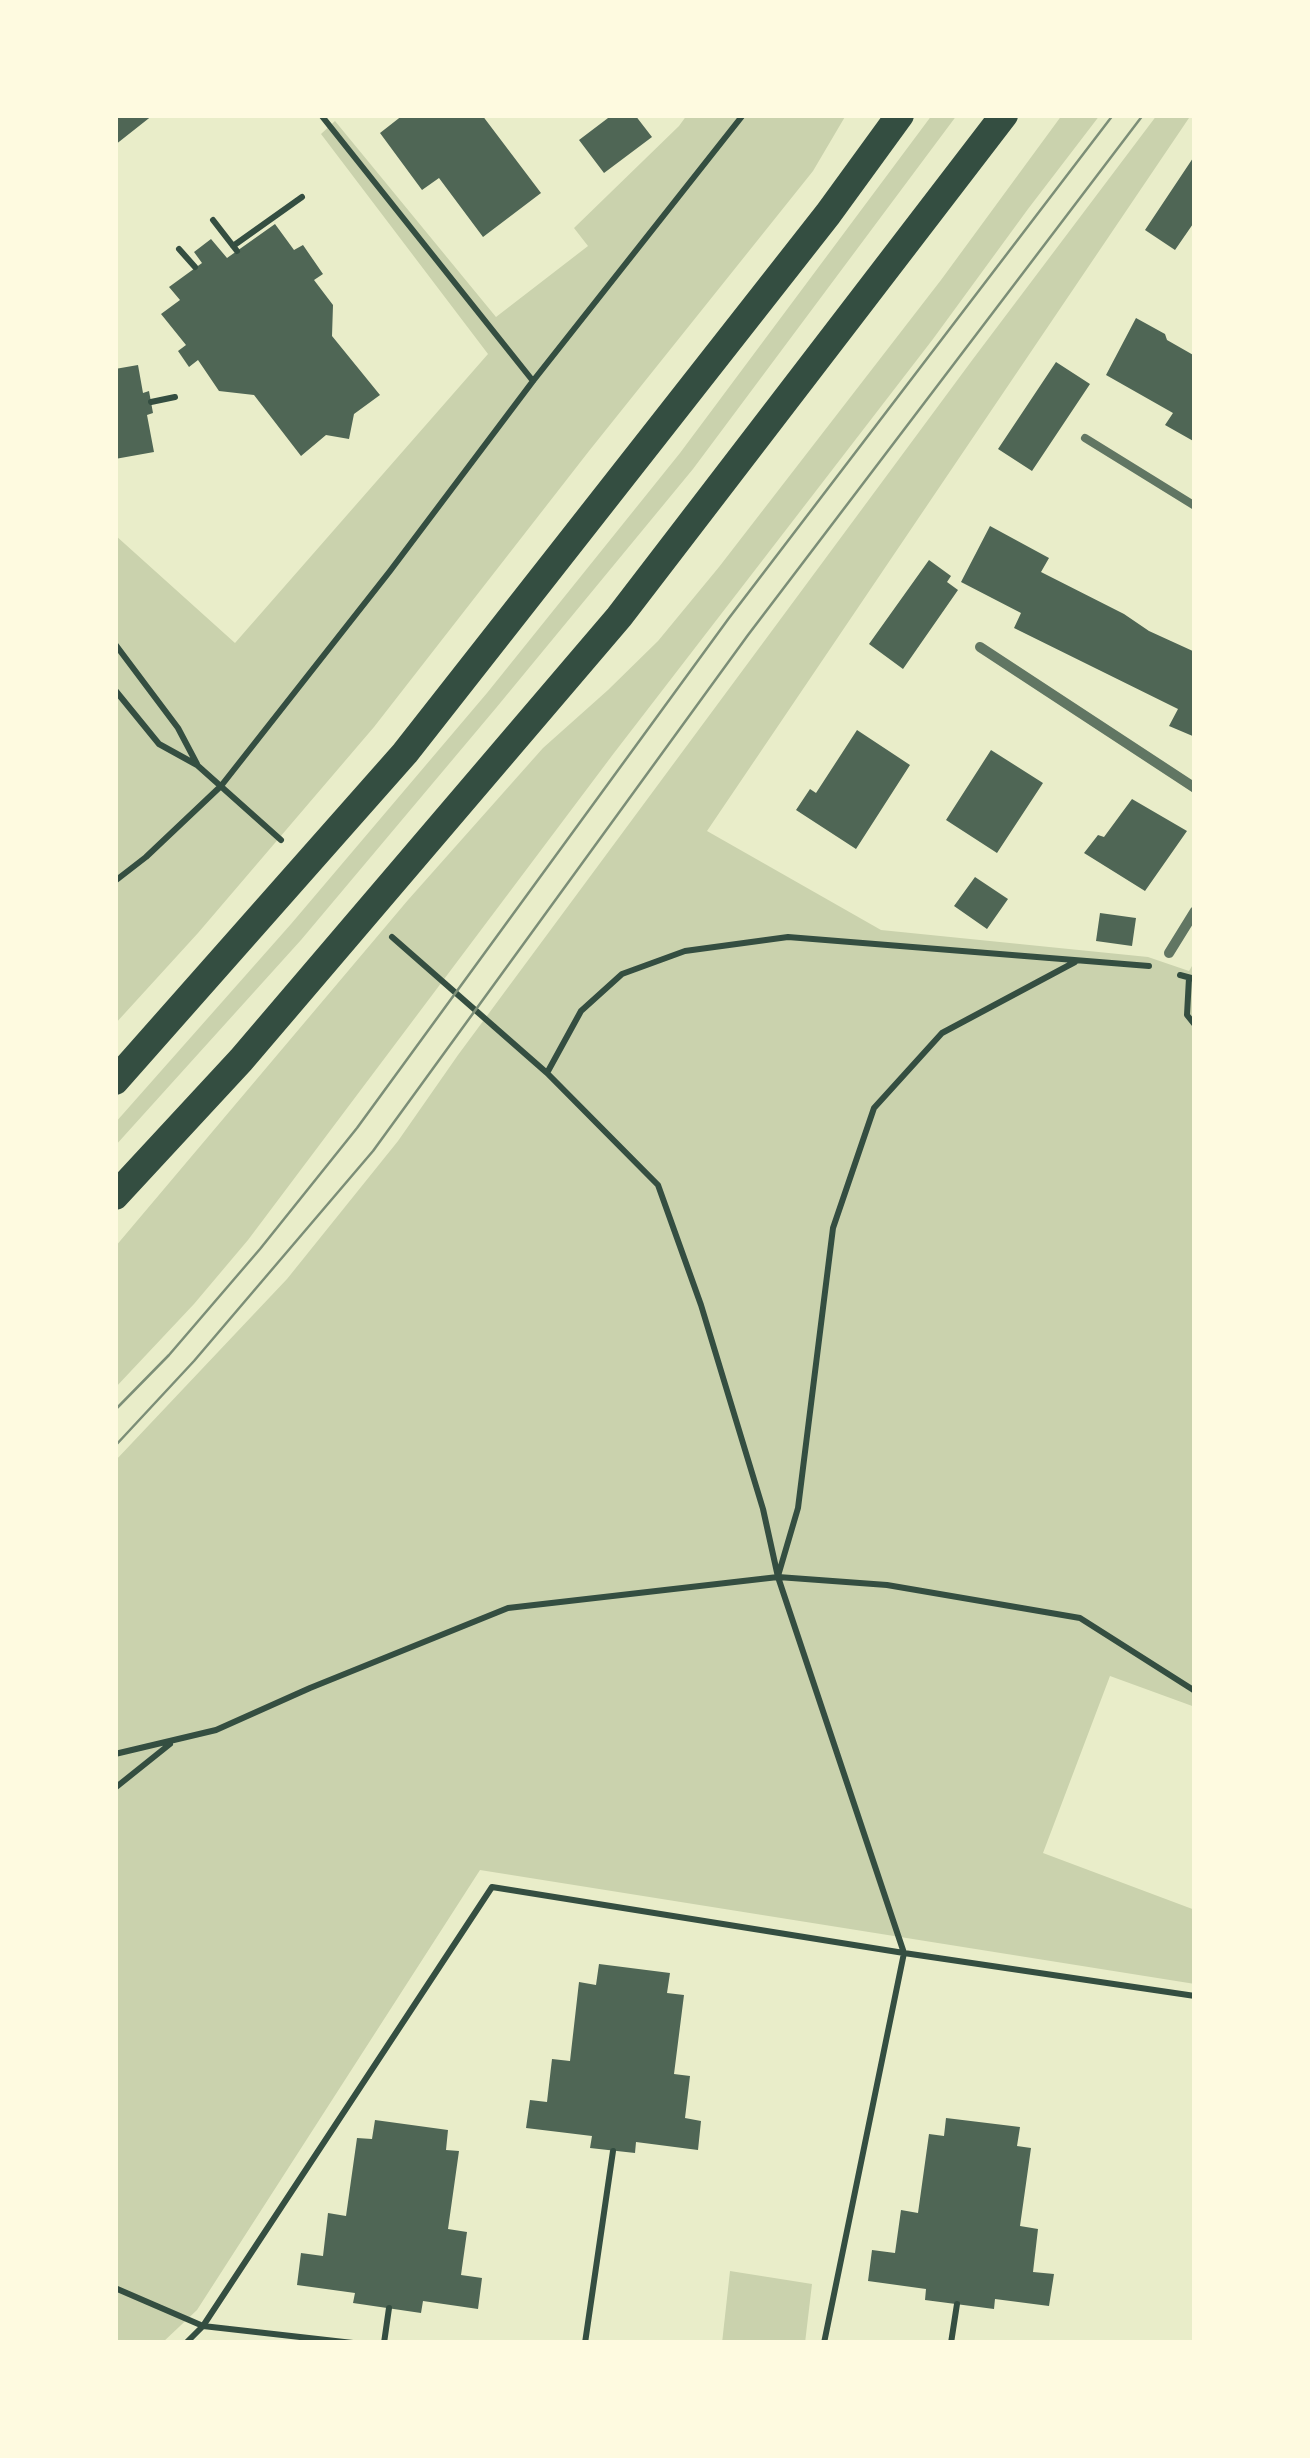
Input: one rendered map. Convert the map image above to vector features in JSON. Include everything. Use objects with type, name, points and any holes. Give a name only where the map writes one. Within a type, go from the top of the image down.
[{"type":"highway","points":[[828,214],[875,115]]},
{"type":"highway","points":[[115,1081],[406,753],[828,214],[900,115]]},
{"type":"highway","points":[[115,1196],[242,1060],[620,617],[1003,119]]},
{"type":"street","points":[[980,647],[1195,788]]},
{"type":"street","points":[[1169,953],[1195,912]]},
{"type":"lane","points":[[1085,438],[1195,506]]},
{"type":"path","points":[[321,115],[533,382]]},
{"type":"path","points":[[115,881],[146,858],[221,786],[743,115]]},
{"type":"path","points":[[213,220],[235,248],[302,197]]},
{"type":"path","points":[[179,249],[195,267]]},
{"type":"path","points":[[151,402],[175,397]]},
{"type":"path","points":[[115,644],[178,728],[197,765]]},
{"type":"path","points":[[115,690],[158,744],[197,765],[290,848]]},
{"type":"path","points":[[378,925],[547,1072],[658,1185],[702,1305],[763,1510],[778,1578],[904,1953],[824,2343]]},
{"type":"path","points":[[547,1072],[582,1011],[622,974],[685,951],[788,936],[1160,967]]},
{"type":"path","points":[[778,1578],[798,1508],[832,1228],[874,1108],[942,1033],[1074,962]]},
{"type":"path","points":[[1189,978],[1187,1015],[1195,1025]]},
{"type":"path","points":[[115,1754],[216,1730],[508,1608],[778,1578],[887,1585],[1080,1618],[1195,1691]]},
{"type":"path","points":[[115,1788],[175,1740]]},
{"type":"path","points":[[186,2343],[203,2326],[492,1887],[1195,1996]]},
{"type":"path","points":[[585,2343],[612,2150]]},
{"type":"path","points":[[115,2288],[203,2326],[354,2343]]},
{"type":"path","points":[[951,2343],[957,2304]]},
{"type":"path","points":[[384,2343],[389,2308]]},
{"type":"green space","points":[[687,115],[846,115],[813,171],[374,727],[115,1024],[115,535],[235,643],[488,354],[321,134],[335,121],[496,317],[588,246],[574,228]]},
{"type":"green space","points":[[932,115],[957,115],[693,469],[301,940],[115,1146],[115,1123],[487,693],[680,453]]},
{"type":"green space","points":[[1062,115],[1100,115],[248,1240],[115,1388],[115,1247],[408,900],[543,748],[658,641],[941,280]]},
{"type":"green space","points":[[1157,115],[1191,115],[707,831],[881,930],[1148,957],[1189,971],[1195,961],[1195,1707],[1110,1676],[1043,1853],[1195,1910],[1195,1984],[480,1870],[197,2310],[162,2343],[115,2343],[115,1461],[287,1279],[398,1141]]},
{"type":"green space","points":[[730,2271],[812,2284],[805,2343],[722,2343]]},
{"type":"building","points":[[115,115],[153,115],[115,145]]},
{"type":"building","points":[[403,115],[482,115],[541,193],[483,237],[439,178],[422,190],[380,133]]},
{"type":"building","points":[[612,115],[635,115],[652,137],[604,173],[579,140]]},
{"type":"building","points":[[1195,155],[1195,221],[1175,250],[1145,230]]},
{"type":"building","points":[[275,224],[294,250],[303,245],[323,274],[314,280],[333,305],[332,336],[380,395],[354,414],[349,439],[326,435],[301,456],[254,395],[219,391],[198,360],[189,367],[178,351],[186,345],[161,314],[180,300],[169,287],[202,263],[194,252],[211,239],[227,258]]},
{"type":"building","points":[[1136,318],[1195,356],[1195,442],[1165,425],[1173,413],[1106,375]]},
{"type":"building","points":[[1056,362],[1090,384],[1032,471],[998,449]]},
{"type":"building","points":[[138,365],[143,393],[149,391],[153,413],[147,415],[154,452],[115,459],[115,369]]},
{"type":"building","points":[[990,526],[1049,558],[1041,572],[1195,652],[1195,737],[1169,726],[1178,709],[1014,628],[1021,613],[961,582]]},
{"type":"building","points":[[929,560],[951,576],[947,582],[958,590],[903,669],[869,644]]},
{"type":"building","points":[[857,730],[910,765],[856,849],[796,810],[810,789],[816,793]]},
{"type":"building","points":[[991,750],[1043,783],[997,853],[946,820]]},
{"type":"building","points":[[1132,799],[1187,831],[1145,891],[1084,853],[1098,835],[1104,837]]},
{"type":"building","points":[[975,877],[1008,899],[987,929],[954,906]]},
{"type":"building","points":[[1100,913],[1136,918],[1132,946],[1096,941]]},
{"type":"building","points":[[599,1964],[670,1973],[667,1993],[684,1995],[674,2074],[690,2076],[685,2118],[701,2121],[698,2150],[636,2142],[635,2153],[590,2148],[592,2136],[526,2128],[530,2100],[547,2102],[552,2059],[570,2061],[579,1982],[596,1985]]},
{"type":"building","points":[[946,2118],[1020,2127],[1017,2146],[1031,2148],[1020,2226],[1038,2229],[1033,2272],[1054,2274],[1049,2306],[995,2299],[994,2309],[925,2300],[926,2289],[868,2281],[872,2250],[895,2253],[901,2210],[918,2213],[929,2134],[944,2136]]},
{"type":"building","points":[[375,2120],[448,2130],[446,2150],[459,2151],[448,2229],[467,2232],[461,2275],[482,2278],[478,2309],[423,2301],[421,2313],[353,2303],[355,2293],[297,2285],[301,2253],[323,2256],[328,2213],[346,2216],[357,2138],[372,2139]]},
{"type":"tram line","points":[[115,1410],[169,1355],[260,1249],[357,1128],[729,618],[1113,115]]},
{"type":"tram line","points":[[115,1446],[194,1361],[373,1151],[748,635],[1143,115]]}]
